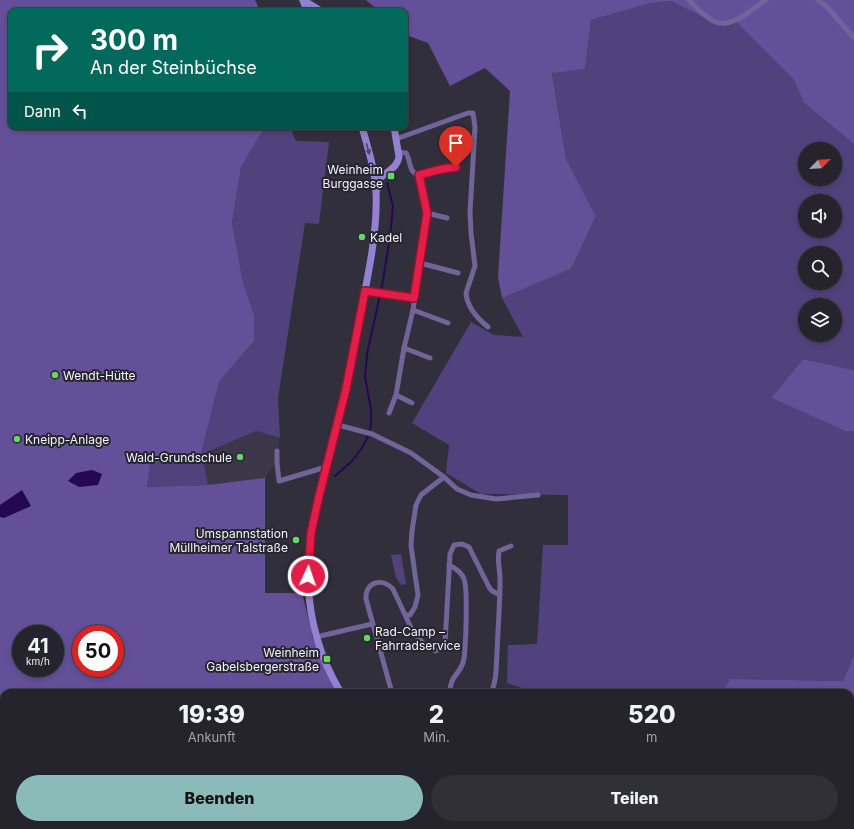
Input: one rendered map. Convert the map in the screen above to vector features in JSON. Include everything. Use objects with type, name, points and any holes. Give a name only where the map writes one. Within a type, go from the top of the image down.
[{"type":"main road","points":[[303,0],[316,8]]},
{"type":"main road","points":[[363,130],[371,158],[376,191]]},
{"type":"main road","points":[[339,689],[325,661],[316,637],[308,576],[310,543],[319,496],[346,389],[365,291],[373,236],[378,182],[397,164],[399,157],[394,130]]},
{"type":"main road","points":[[372,171],[384,175]]},
{"type":"street","points":[[689,0],[716,23],[723,23],[736,20],[766,0]]},
{"type":"street","points":[[818,0],[828,8],[854,38]]},
{"type":"street","points":[[396,139],[468,113],[473,113],[475,127],[470,219],[476,266],[466,293],[471,308],[480,320],[488,327]]},
{"type":"street","points":[[398,152],[406,153],[411,169],[414,173],[419,175],[456,167]]},
{"type":"street","points":[[389,413],[396,395],[404,348],[413,310],[427,213],[419,175]]},
{"type":"street","points":[[427,213],[447,218]]},
{"type":"street","points":[[420,263],[458,273]]},
{"type":"street","points":[[365,291],[414,298]]},
{"type":"street","points":[[413,310],[448,323]]},
{"type":"street","points":[[404,348],[430,358]]},
{"type":"street","points":[[396,395],[412,403]]},
{"type":"street","points":[[338,425],[372,434],[411,453],[444,477],[457,490],[471,496],[496,499],[538,496]]},
{"type":"street","points":[[277,451],[279,481],[326,467]]},
{"type":"street","points":[[406,615],[410,615],[413,611],[418,595],[411,546],[416,505],[421,495],[444,477]]},
{"type":"street","points":[[391,689],[372,624],[366,595],[368,588],[382,582],[390,585],[414,632],[423,643],[435,651],[441,650],[444,647],[450,554],[454,546],[462,544],[469,547],[489,587],[500,596]]},
{"type":"street","points":[[492,689],[496,674],[500,596],[498,559],[500,551],[511,546]]},
{"type":"street","points":[[449,565],[457,569],[463,576],[466,587],[465,655],[461,669],[451,680],[450,689]]},
{"type":"street","points":[[316,637],[372,624]]},
{"type":"shaded area","points":[[0,0],[255,0],[259,8],[8,8],[8,130],[263,130],[241,167],[232,223],[243,282],[254,315],[254,341],[219,382],[201,454],[150,463],[147,487],[208,485],[265,478],[265,593],[302,593],[313,638],[337,689],[0,689]]},
{"type":"shaded area","points":[[366,0],[854,0],[854,144],[804,103],[794,80],[736,22],[712,22],[672,1],[651,3],[591,20],[585,69],[552,73],[566,159],[596,216],[571,269],[502,298],[498,277],[510,91],[485,68],[450,86],[428,43],[408,35],[408,8],[375,8]]},
{"type":"shaded area","points":[[673,1],[712,22],[736,22],[794,80],[804,103],[854,144],[854,370],[803,359],[771,398],[845,431],[854,431],[854,655],[843,681],[730,679],[724,689],[525,689],[507,683],[508,645],[537,644],[543,545],[568,545],[568,495],[481,494],[446,473],[449,445],[412,423],[471,322],[494,335],[523,337],[502,298],[571,269],[596,216],[566,159],[552,72],[585,69],[591,20],[651,3]]},
{"type":"shaded area","points":[[263,130],[291,130],[296,141],[329,142],[319,224],[305,223],[278,398],[280,438],[256,431],[202,454],[208,485],[147,487],[149,463],[201,454],[219,382],[254,341],[254,315],[243,282],[232,223],[241,167]]},
{"type":"shaded area","points":[[803,359],[854,370],[854,431],[845,431],[771,398]]},
{"type":"shaded area","name":"Wald-Grundschule","points":[[256,431],[280,438],[277,461],[265,478],[208,485],[201,454]]},
{"type":"shaded area","points":[[92,470],[102,474],[98,485],[79,487],[68,481],[76,473]]},
{"type":"shaded area","points":[[22,490],[31,506],[4,518],[0,517],[0,505]]},
{"type":"shaded area","points":[[401,554],[406,584],[401,585],[396,578],[391,555]]},
{"type":"shaded area","points":[[854,655],[854,689],[724,689],[730,679],[843,681]]},
{"type":"waterway","points":[[335,476],[352,461],[362,448],[368,436],[371,425],[371,409],[365,377],[367,354],[382,286],[390,237],[393,206],[387,183]]},
{"type":"place","name":"Weinheim Burggasse","points":[[391,176]]},
{"type":"place","name":"Kadel","points":[[362,237]]},
{"type":"place","name":"Wendt-Hütte","points":[[55,375]]},
{"type":"place","name":"Kneipp-Anlage","points":[[17,439]]},
{"type":"place","name":"Wald-Grundschule","points":[[240,457]]},
{"type":"place","name":"Umspannstation Müllheimer Talstraße","points":[[296,540]]},
{"type":"place","name":"Rad-Camp – Fahrradservice","points":[[367,638]]},
{"type":"place","name":"Weinheim Gabelsbergerstraße","points":[[327,659]]},
{"type":"route","points":[[308,576],[311,533],[326,467],[338,425],[365,291],[414,298],[427,213],[419,175],[456,167]]}]
